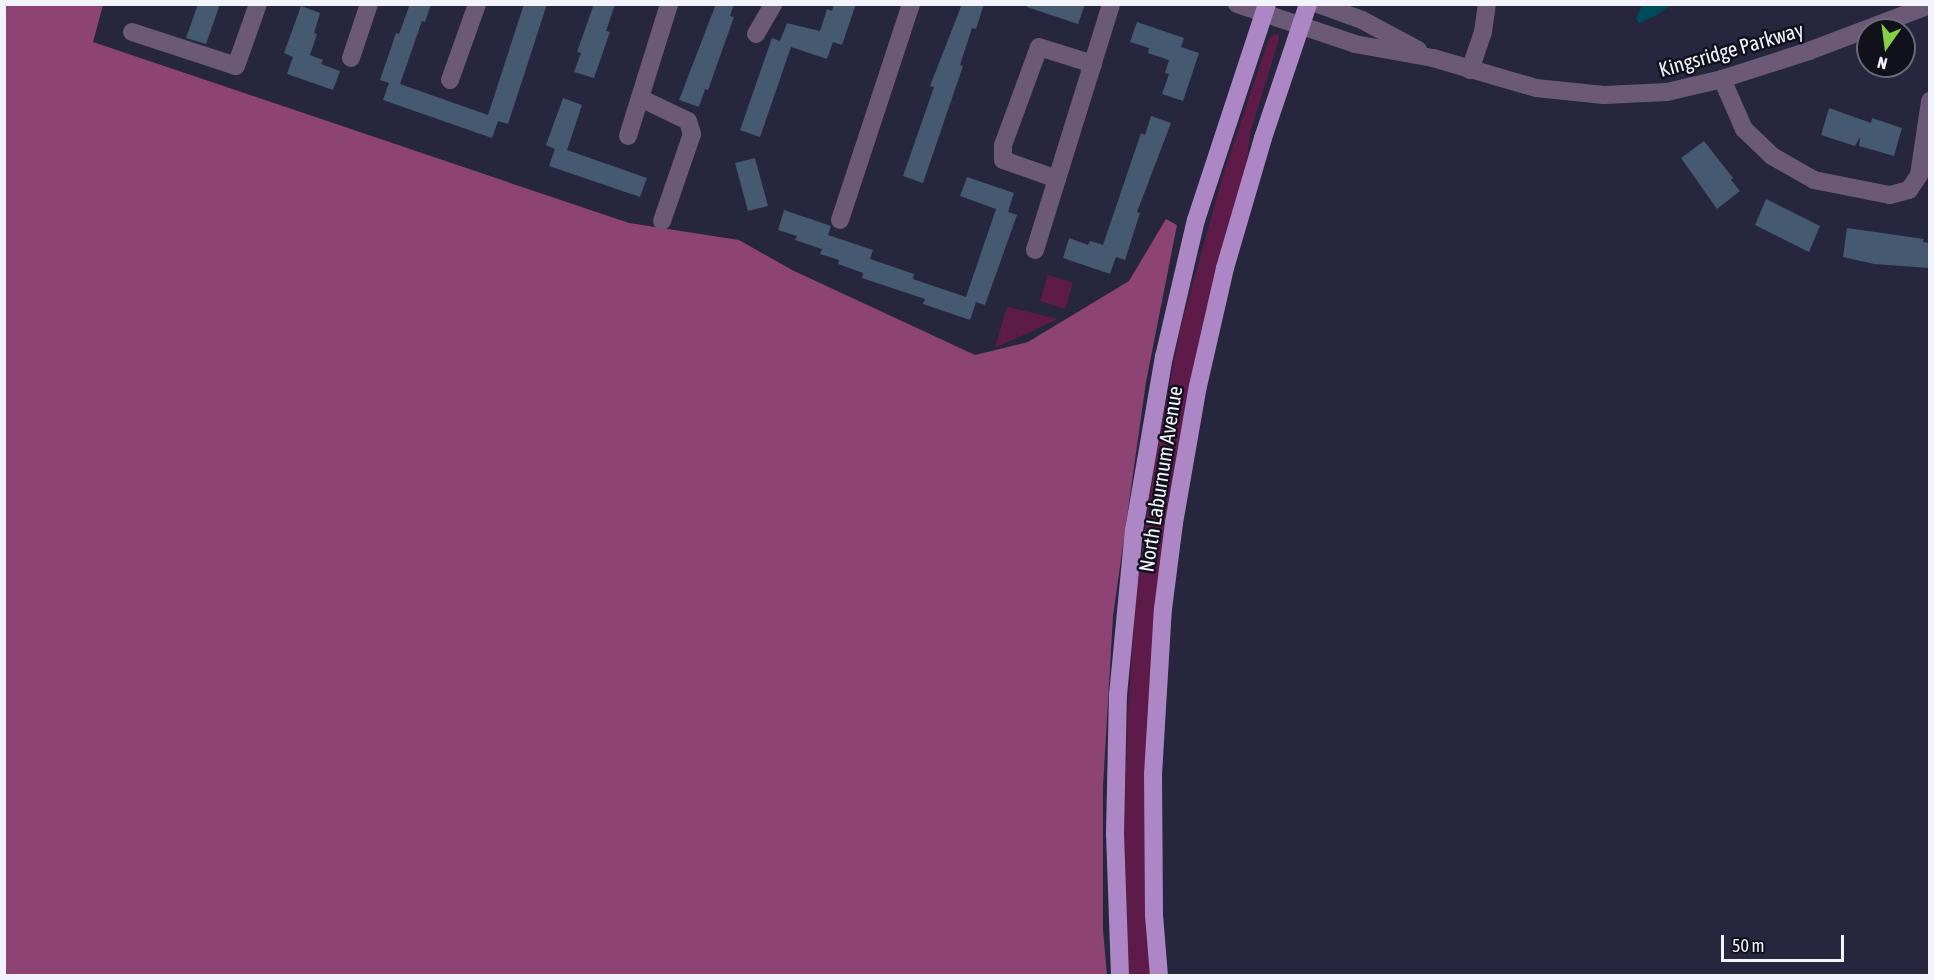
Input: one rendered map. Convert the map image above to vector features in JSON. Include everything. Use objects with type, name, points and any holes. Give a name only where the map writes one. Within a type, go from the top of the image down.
[{"type":"main road","name":"North Laburnum Avenue","points":[[1159,975],[1154,915],[1153,775],[1162,621],[1174,523],[1197,386],[1225,268],[1308,4]]},
{"type":"main road","name":"North Laburnum Avenue","points":[[1120,975],[1115,835],[1118,694],[1134,530],[1162,367],[1196,220],[1266,9]]},
{"type":"street","points":[[132,32],[236,66],[258,4]]},
{"type":"street","points":[[351,57],[369,4]]},
{"type":"street","points":[[450,80],[477,4]]},
{"type":"street","points":[[628,136],[669,4]]},
{"type":"street","points":[[756,34],[773,4]]},
{"type":"street","points":[[840,220],[911,4]]},
{"type":"street","points":[[1035,250],[1111,4]]},
{"type":"street","name":"Kingsridge Parkway","points":[[1237,4],[1266,9],[1300,26],[1354,44],[1433,58],[1536,88],[1604,95],[1667,92],[1722,79],[1809,51],[1929,5]]},
{"type":"street","name":"Kingsridge Parkway","points":[[1318,4],[1362,20],[1433,58]]},
{"type":"street","points":[[1470,70],[1483,32],[1488,4]]},
{"type":"street","points":[[1057,179],[1003,160],[1001,155],[1003,146],[1039,47],[1093,64]]},
{"type":"street","points":[[1722,79],[1744,129],[1772,156],[1814,180],[1890,195],[1909,190],[1919,175],[1929,101]]},
{"type":"street","points":[[640,98],[688,120],[692,134],[662,221]]},
{"type":"shaded area","points":[[5,5],[103,5],[93,42],[629,223],[739,240],[792,270],[975,355],[1028,342],[1129,281],[1166,219],[1177,225],[1146,382],[1113,616],[1103,787],[1103,930],[1107,975],[5,976]]},
{"type":"shaded area","points":[[1274,34],[1279,35],[1279,39],[1251,130],[1246,165],[1163,549],[1147,719],[1145,884],[1152,975],[1129,976],[1124,831],[1128,710],[1136,596],[1155,460],[1180,330],[1223,175],[1269,39]]},
{"type":"shaded area","points":[[1048,275],[1073,283],[1065,309],[1040,301]]},
{"type":"shaded area","points":[[1007,307],[1058,319],[995,348]]},
{"type":"water","points":[[1643,4],[1671,5],[1639,23],[1636,18]]},
{"type":"building","points":[[198,4],[220,4],[206,44],[186,38]]},
{"type":"building","points":[[410,4],[431,4],[425,22],[422,21],[400,84],[488,115],[524,4],[547,4],[508,124],[498,121],[492,138],[383,100],[389,83],[380,80],[396,33],[399,34]]},
{"type":"building","points":[[594,4],[615,4],[606,31],[610,32],[594,78],[574,72],[581,53],[577,52]]},
{"type":"building","points":[[716,4],[734,4],[730,16],[734,17],[708,90],[705,89],[699,107],[679,100]]},
{"type":"building","points":[[834,4],[856,4],[842,45],[833,42],[827,59],[791,47],[760,137],[740,130],[772,38],[780,41],[787,23],[820,31],[827,9],[832,11]]},
{"type":"building","points":[[962,4],[984,4],[976,29],[972,28],[960,65],[963,66],[923,183],[903,176],[934,87],[930,86]]},
{"type":"building","points":[[1027,4],[1085,4],[1078,24],[1027,7]]},
{"type":"building","points":[[301,6],[320,13],[314,33],[317,34],[310,55],[323,60],[321,64],[340,71],[333,90],[287,74],[293,57],[284,53]]},
{"type":"building","points":[[1137,22],[1184,38],[1181,47],[1199,53],[1183,101],[1162,94],[1169,74],[1165,73],[1169,60],[1148,53],[1149,48],[1130,42]]},
{"type":"building","points":[[563,98],[582,105],[567,150],[647,178],[640,197],[549,166],[555,149],[546,145]]},
{"type":"building","points":[[1829,108],[1871,123],[1872,118],[1902,128],[1894,156],[1859,146],[1860,137],[1855,146],[1821,135]]},
{"type":"building","points":[[1151,116],[1171,123],[1137,212],[1140,213],[1125,260],[1116,257],[1110,274],[1063,258],[1069,238],[1088,245],[1090,241],[1103,245],[1141,133],[1145,135]]},
{"type":"building","points":[[1704,141],[1733,178],[1731,180],[1740,191],[1717,209],[1681,158]]},
{"type":"building","points":[[755,158],[768,206],[748,211],[735,163]]},
{"type":"building","points":[[967,177],[1014,193],[1008,212],[1017,215],[985,305],[976,302],[970,320],[923,304],[925,299],[862,278],[863,273],[838,264],[839,260],[820,254],[822,249],[795,240],[797,236],[778,230],[784,210],[831,226],[828,235],[873,250],[870,259],[914,274],[913,279],[966,297],[996,209],[960,196]]},
{"type":"building","points":[[1766,199],[1820,226],[1809,252],[1755,225]]},
{"type":"building","points":[[1847,228],[1924,239],[1923,242],[1929,243],[1929,268],[1874,264],[1843,257]]}]
